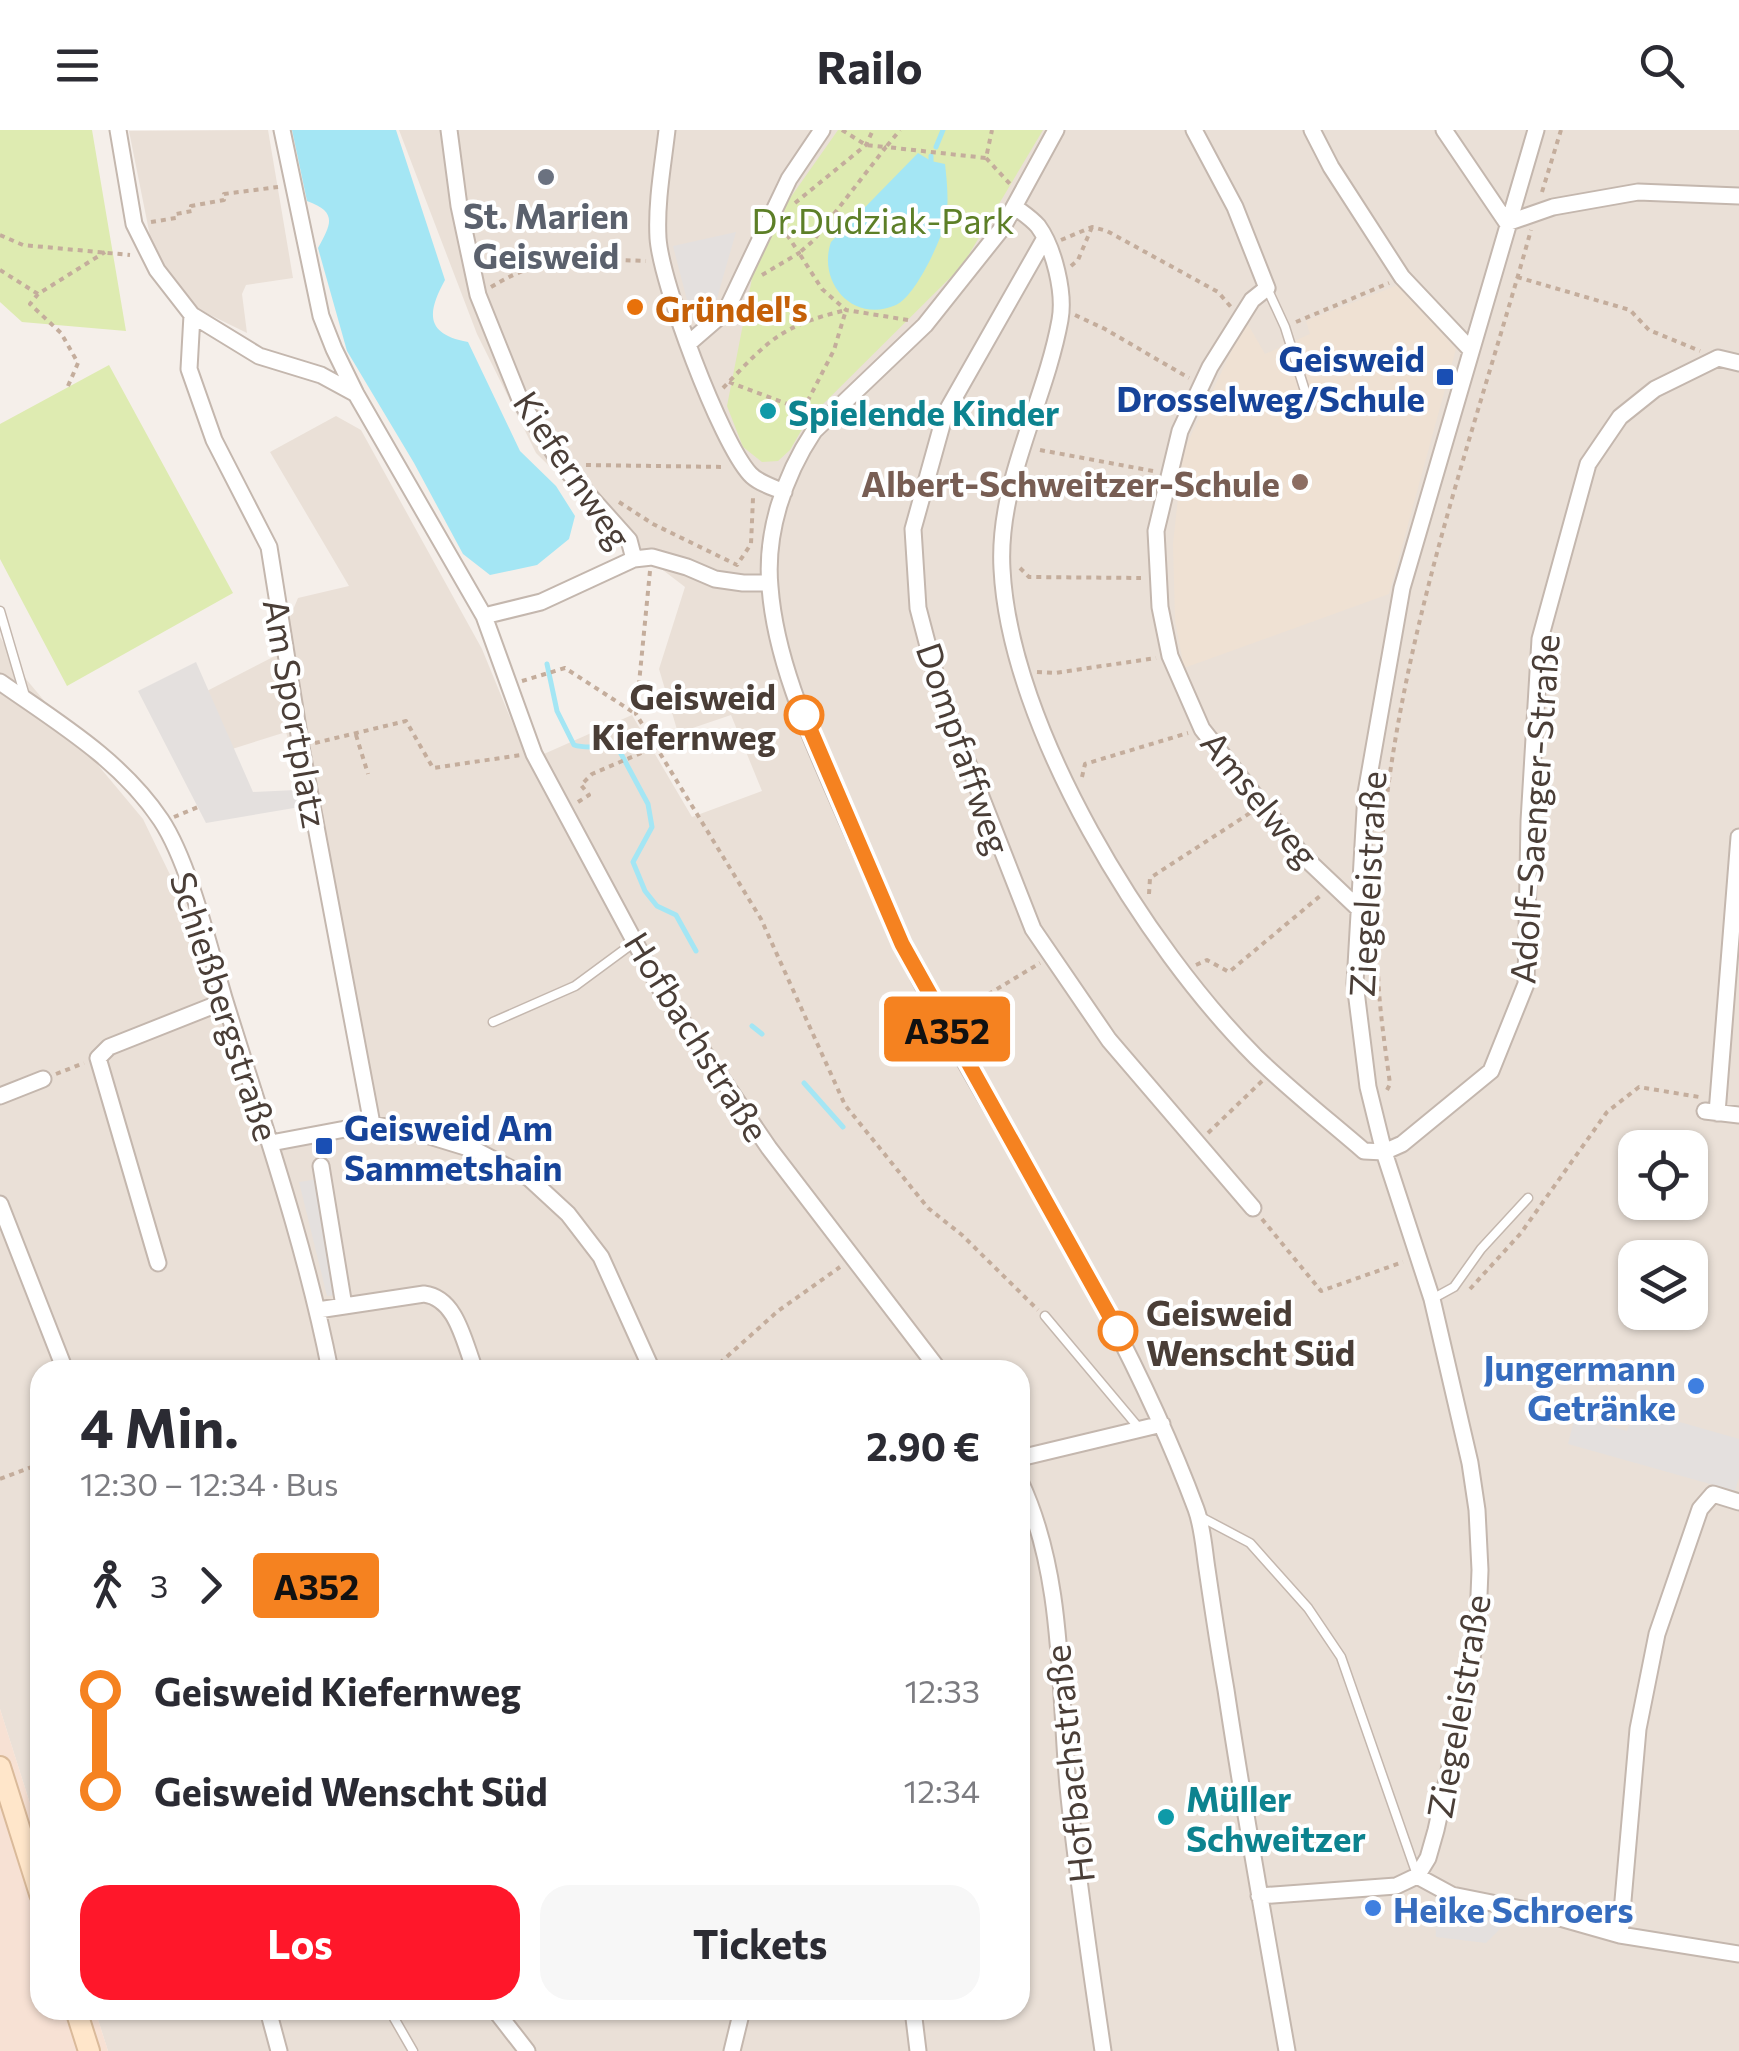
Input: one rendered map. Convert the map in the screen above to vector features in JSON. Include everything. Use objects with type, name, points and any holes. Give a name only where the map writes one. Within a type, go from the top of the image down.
[{"type":"main road","points":[[0,1767],[30,1862]]},
{"type":"main road","points":[[79,2020],[90,2051]]},
{"type":"street","points":[[118,130],[134,224],[157,270],[192,316],[260,356],[321,375],[356,394]]},
{"type":"street","name":"Hofbachstraße","points":[[282,130],[321,316],[356,394],[484,616],[534,754],[659,987],[770,1148],[931,1360]]},
{"type":"street","name":"Kiefernweg","points":[[449,130],[459,206],[478,294],[522,402],[561,464],[630,540],[634,559],[652,557],[688,566],[715,579],[769,582]]},
{"type":"street","points":[[667,130],[658,234],[660,262],[712,401],[748,472],[784,492]]},
{"type":"street","points":[[688,343],[726,311],[789,179],[822,130]]},
{"type":"street","points":[[1056,130],[1003,227],[925,324],[814,431],[784,492],[771,543],[769,582],[785,663],[817,751],[902,944],[942,1022],[1020,1151],[1118,1331],[1162,1424],[1199,1516],[1287,2051]]},
{"type":"street","points":[[1194,130],[1235,206],[1268,288]]},
{"type":"street","points":[[1312,130],[1331,167],[1402,277],[1471,350]]},
{"type":"street","points":[[1444,130],[1507,223],[1553,207],[1638,192],[1739,196]]},
{"type":"street","name":"Ziegeleistraße","points":[[1418,1876],[1436,1830],[1468,1684],[1478,1620],[1480,1570],[1470,1463],[1432,1299],[1374,1112],[1356,982],[1366,793],[1402,588],[1536,130]]},
{"type":"street","points":[[1018,201],[1044,238],[1056,274],[1061,316],[1022,448],[1002,533],[1002,571],[1010,629],[1044,732],[1098,844],[1136,908],[1182,971],[1272,1071],[1364,1151],[1384,1152]]},
{"type":"street","name":"Dompfaffweg","points":[[1044,238],[946,414],[913,529],[918,608],[940,692],[1032,929],[1109,1040],[1253,1208]]},
{"type":"street","name":"Amselweg","points":[[1268,288],[1252,300],[1180,431],[1156,531],[1156,577],[1170,656],[1202,729],[1302,854],[1359,909]]},
{"type":"street","name":"Am Sportplatz","points":[[192,316],[190,369],[214,440],[269,547],[301,747],[372,1124]]},
{"type":"street","points":[[1718,358],[1739,363]]},
{"type":"street","name":"Adolf-Saenger-Straße","points":[[1384,1152],[1416,1134],[1491,1071],[1526,984],[1529,821],[1540,639],[1588,464],[1620,416],[1655,389],[1718,358]]},
{"type":"street","points":[[484,616],[541,602],[634,559]]},
{"type":"street","name":"Schießbergstraße","points":[[0,682],[90,746],[130,781],[162,822],[199,914],[270,1144],[318,1310],[328,1360]]},
{"type":"street","points":[[1739,837],[1713,1108],[1739,1116]]},
{"type":"street","points":[[158,1263],[98,1058],[109,1047],[225,1001]]},
{"type":"street","points":[[0,1096],[44,1079]]},
{"type":"street","points":[[270,1144],[372,1124],[475,1150],[529,1178],[568,1214],[602,1257],[648,1360]]},
{"type":"street","points":[[320,1166],[344,1306]]},
{"type":"street","points":[[0,1204],[60,1360]]},
{"type":"street","points":[[318,1310],[424,1294],[438,1296],[450,1308],[471,1360]]},
{"type":"street","points":[[1030,1456],[1162,1424]]},
{"type":"street","points":[[1620,1935],[1638,1728],[1657,1634],[1700,1509],[1713,1494],[1739,1502]]},
{"type":"street","name":"Hofbachstraße","points":[[1030,1507],[1052,1592],[1069,1790],[1103,2051]]},
{"type":"street","points":[[1259,1896],[1396,1886],[1418,1876],[1452,1895],[1546,1914],[1620,1935],[1739,1954]]},
{"type":"street","points":[[271,2020],[279,2051]]},
{"type":"street","points":[[503,2020],[527,2051]]},
{"type":"street","points":[[732,2051],[740,2020]]},
{"type":"street","points":[[915,2020],[918,2051]]},
{"type":"lane","points":[[1268,288],[1285,327],[1310,407]]},
{"type":"lane","points":[[0,611],[26,700]]},
{"type":"lane","points":[[493,1022],[575,986],[636,940]]},
{"type":"lane","points":[[1432,1299],[1454,1287],[1528,1198]]},
{"type":"lane","points":[[1045,1316],[1140,1429]]},
{"type":"lane","points":[[1199,1516],[1250,1543],[1308,1608],[1341,1656],[1418,1876]]},
{"type":"lane","points":[[395,2020],[413,2051]]},
{"type":"path","points":[[842,130],[866,146],[986,158],[1018,201]]},
{"type":"path","points":[[790,207],[866,146],[872,130]]},
{"type":"path","points":[[757,278],[814,241],[900,130]]},
{"type":"path","points":[[986,158],[992,130]]},
{"type":"path","points":[[1374,1112],[1390,1084],[1378,971],[1381,863],[1394,747],[1429,575],[1561,130]]},
{"type":"path","points":[[134,224],[176,218],[176,214],[192,211],[192,206],[224,200],[224,194],[293,185]]},
{"type":"path","points":[[776,218],[822,289],[846,310]]},
{"type":"path","points":[[1056,274],[1078,260],[1092,227]]},
{"type":"path","points":[[1071,233],[1092,227],[1146,250],[1218,292],[1235,312]]},
{"type":"path","points":[[0,234],[23,246],[105,252],[38,294],[30,304],[61,333],[78,364],[68,386]]},
{"type":"path","points":[[478,294],[510,276],[562,258],[660,262]]},
{"type":"path","points":[[0,270],[38,294]]},
{"type":"path","points":[[1285,327],[1402,277]]},
{"type":"path","points":[[1518,277],[1630,310],[1649,330],[1718,358]]},
{"type":"path","points":[[800,423],[834,350],[846,310]]},
{"type":"path","points":[[712,401],[780,332],[808,319],[846,310],[897,316]]},
{"type":"path","points":[[1074,315],[1202,385]]},
{"type":"path","points":[[729,382],[803,410]]},
{"type":"path","points":[[1038,450],[1168,474]]},
{"type":"path","points":[[561,464],[694,469],[732,466]]},
{"type":"path","points":[[607,494],[653,524],[737,565],[751,544],[753,496]]},
{"type":"path","points":[[636,714],[652,557]]},
{"type":"path","points":[[1020,568],[1029,577],[1156,577]]},
{"type":"path","points":[[1041,672],[1170,656]]},
{"type":"path","points":[[544,674],[564,668],[636,714],[761,919],[844,1105],[928,1208],[962,1235],[1045,1316]]},
{"type":"path","points":[[319,742],[406,722],[433,768],[534,754]]},
{"type":"path","points":[[1082,776],[1085,764],[1202,729]]},
{"type":"path","points":[[356,735],[368,774]]},
{"type":"path","points":[[590,796],[581,785],[592,774],[656,746]]},
{"type":"path","points":[[1148,895],[1150,878],[1262,804]]},
{"type":"path","points":[[162,822],[198,807]]},
{"type":"path","points":[[1182,971],[1208,960],[1229,972],[1334,885]]},
{"type":"path","points":[[942,1022],[1053,956]]},
{"type":"path","points":[[44,1079],[98,1058]]},
{"type":"path","points":[[1198,1143],[1272,1071]]},
{"type":"path","points":[[1462,1298],[1521,1233],[1607,1112],[1636,1089],[1713,1108]]},
{"type":"path","points":[[1253,1208],[1321,1291],[1420,1257]]},
{"type":"path","points":[[723,1360],[778,1311],[840,1266]]},
{"type":"path","points":[[0,1479],[30,1468]]},
{"type":"shaded area","points":[[268,130],[293,278],[246,285],[242,294],[247,333],[196,308],[166,267],[150,236],[129,131]]},
{"type":"shaded area","points":[[399,130],[1739,130],[1739,2051],[108,2051],[98,2020],[1030,2020],[1030,1360],[30,1360],[30,1804],[0,1709],[0,637],[26,679],[143,819],[176,887],[271,1149],[369,1125],[346,951],[286,732],[229,750],[203,693],[273,657],[298,598],[349,586],[270,452],[336,416],[361,430],[482,649],[528,761],[632,715],[692,817],[762,791],[731,715],[678,733],[659,669],[685,587],[625,541],[536,453],[477,334]]},
{"type":"shaded area","points":[[736,232],[716,302],[698,306],[687,300],[673,246]]},
{"type":"shaded area","name":"Albert-Schweitzer-Schule","points":[[1398,285],[1456,349],[1389,594],[1184,668],[1175,620],[1173,544],[1183,452],[1246,321],[1265,354],[1310,334],[1306,321]]},
{"type":"shaded area","points":[[196,662],[253,792],[296,790],[300,807],[206,823],[138,691]]},
{"type":"shaded area","points":[[318,1179],[337,1295],[327,1296],[299,1182]]},
{"type":"shaded area","points":[[1634,1409],[1739,1439],[1735,1491],[1568,1444],[1575,1416],[1627,1431]]},
{"type":"shaded area","points":[[0,1709],[30,1804],[30,2020],[98,2020],[108,2051],[0,2051]]},
{"type":"shaded area","points":[[1434,1900],[1513,1916],[1486,1943],[1436,1937]]},
{"type":"green space","points":[[0,130],[92,130],[126,331],[22,322],[0,302]]},
{"type":"green space","name":"Dr.Dudziak-Park","points":[[838,130],[1043,130],[962,266],[808,419],[790,450],[778,461],[762,462],[743,447],[727,406],[753,273],[781,211]]},
{"type":"green space","points":[[109,365],[233,593],[67,686],[0,559],[0,424]]},
{"type":"water","points":[[292,130],[396,130],[445,280],[433,312],[437,328],[468,342],[520,451],[556,486],[575,516],[569,539],[537,565],[490,575],[463,554],[347,351],[318,248],[329,219],[323,209],[307,201]]},
{"type":"water","points":[[918,153],[945,164],[947,212],[939,240],[919,280],[903,300],[880,309],[866,309],[842,296],[834,285],[828,257],[831,242]]},
{"type":"waterway","points":[[936,147],[943,130]]},
{"type":"waterway","points":[[931,156],[931,161]]},
{"type":"waterway","points":[[547,664],[557,711],[574,745],[619,750],[648,804],[652,827],[633,862],[645,891],[657,906],[676,915],[696,951]]},
{"type":"waterway","points":[[752,1026],[762,1034]]},
{"type":"waterway","points":[[804,1083],[843,1127]]},
{"type":"bus line","name":"A352","points":[[804,715],[902,944],[942,1022],[1020,1151],[1118,1331]]},
{"type":"place","name":"St. Marien Geisweid","points":[[546,177]]},
{"type":"place","name":"Gründel's","points":[[635,307]]},
{"type":"place","name":"Geisweid Drosselweg/Schule","points":[[1445,377]]},
{"type":"place","name":"Spielende Kinder","points":[[768,411]]},
{"type":"place","name":"Albert-Schweitzer-Schule","points":[[1300,482]]},
{"type":"place","name":"Geisweid Kiefernweg","points":[[804,715]]},
{"type":"place","name":"Geisweid Am Sammetshain","points":[[324,1146]]},
{"type":"place","name":"Geisweid Wenscht Süd","points":[[1118,1331]]},
{"type":"place","name":"Jungermann Getränke","points":[[1696,1386]]},
{"type":"place","name":"Müller Schweitzer","points":[[1166,1817]]},
{"type":"place","name":"Heike Schroers","points":[[1373,1908]]}]
